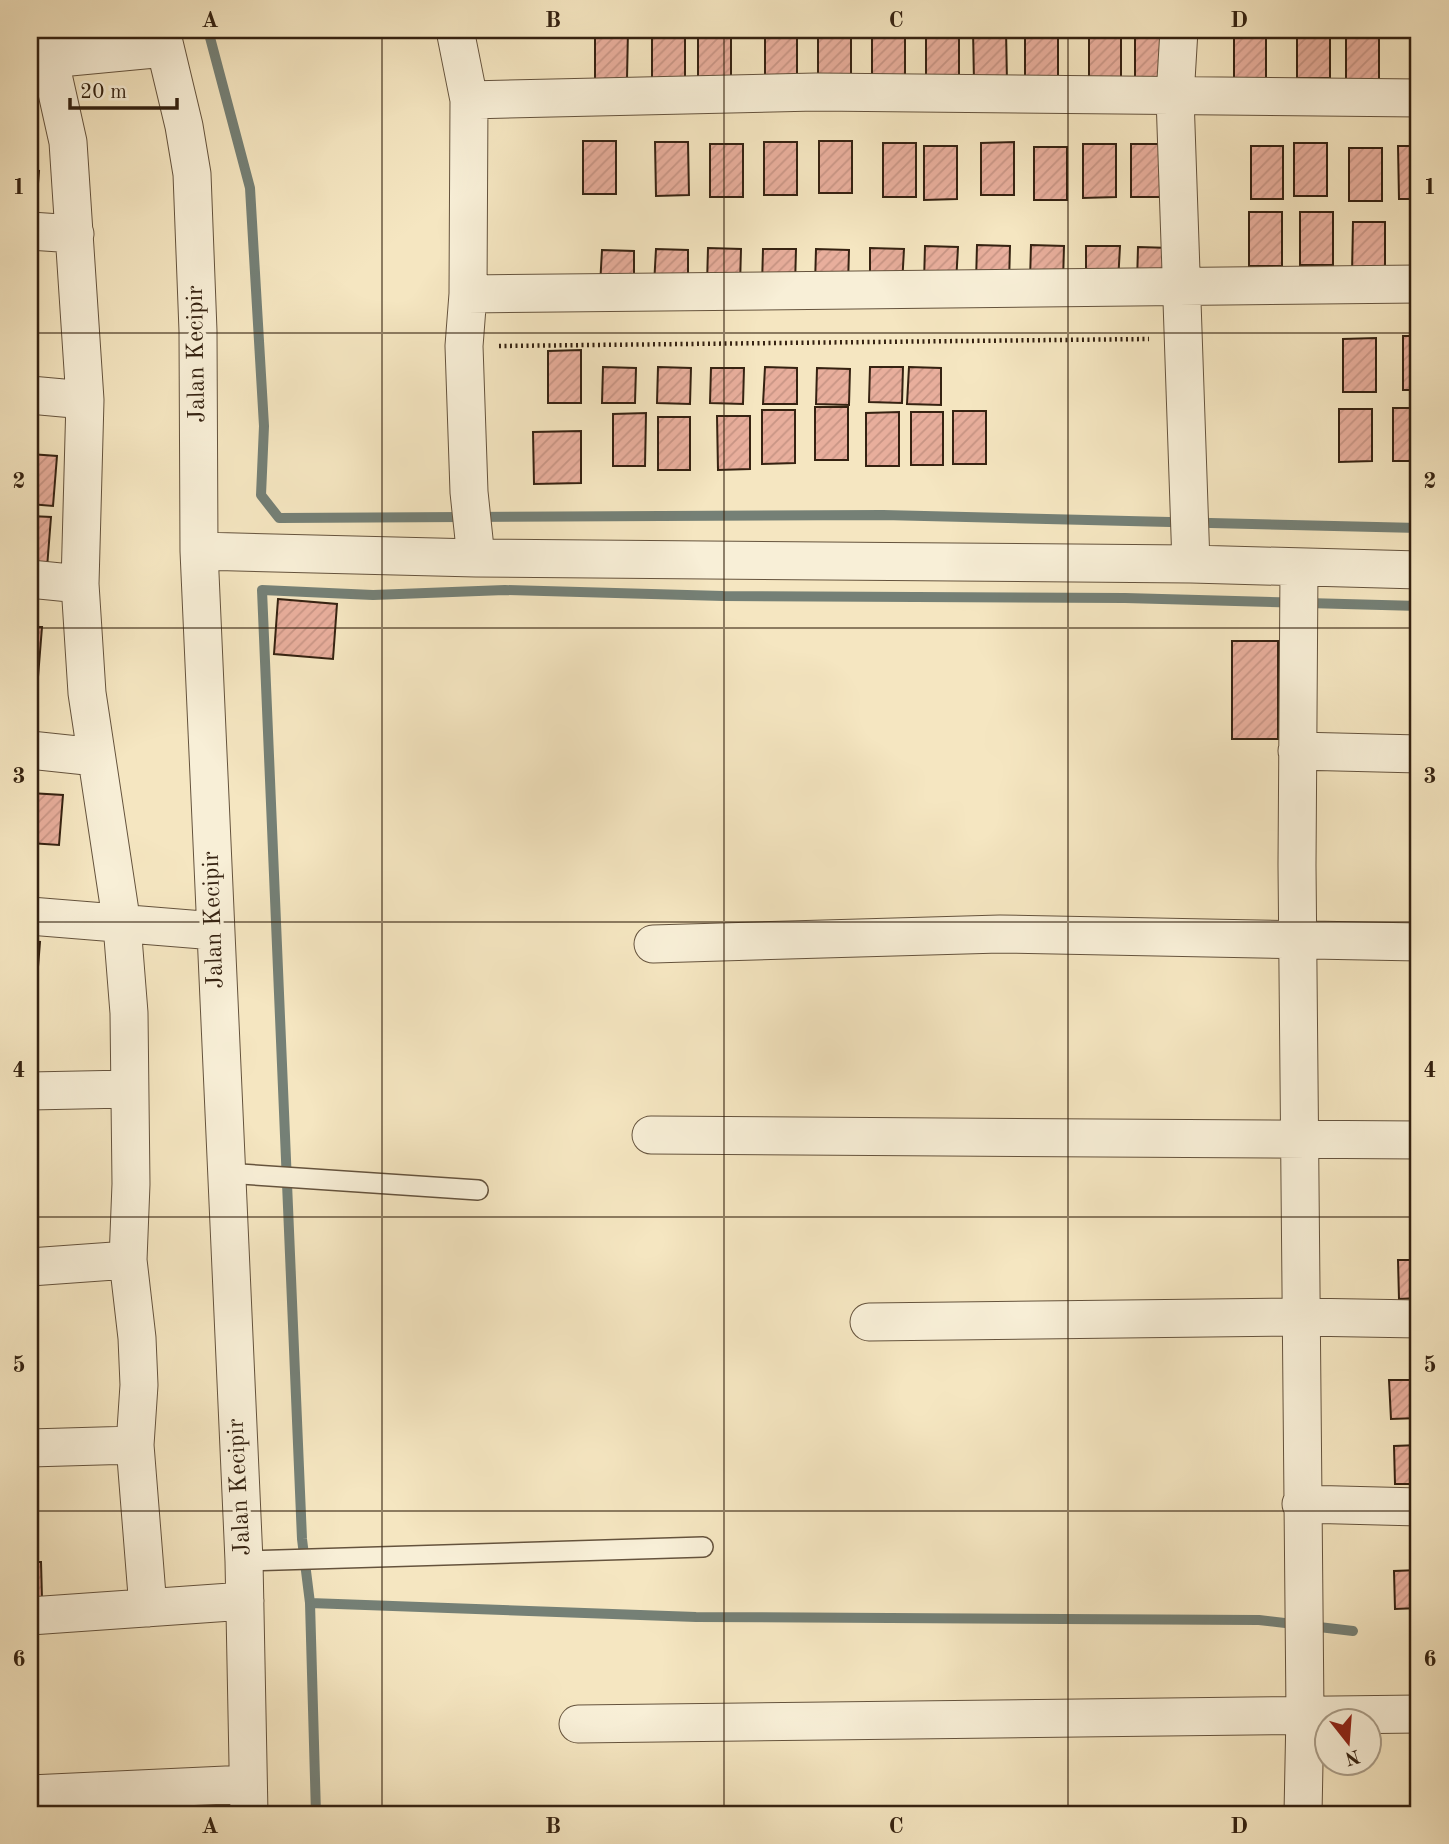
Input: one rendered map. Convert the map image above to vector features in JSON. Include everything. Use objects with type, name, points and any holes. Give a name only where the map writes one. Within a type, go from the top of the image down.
[{"type":"street","points":[[455,30],[469,100],[468,294],[464,346],[475,546]]},
{"type":"street","points":[[1179,30],[1175,97],[1190,549]]},
{"type":"street","points":[[148,1608],[135,1446],[138,1373],[128,1261],[129,1013],[122,925],[96,757],[79,584],[85,400],[68,142],[41,49],[163,39]]},
{"type":"street","name":"Jalan Kecipir","points":[[163,39],[184,126],[192,174],[198,331],[199,551],[244,1561],[249,1799]]},
{"type":"street","points":[[469,100],[816,92],[1419,98]]},
{"type":"street","points":[[30,231],[75,234]]},
{"type":"street","points":[[468,294],[1419,284]]},
{"type":"street","points":[[30,396],[85,400]]},
{"type":"street","points":[[199,551],[475,546],[1190,549],[1298,596],[1419,570]]},
{"type":"street","points":[[30,579],[79,584]]},
{"type":"street","points":[[1298,596],[1301,1504],[1305,1713],[1303,1814]]},
{"type":"street","points":[[30,750],[96,757]]},
{"type":"street","points":[[1297,751],[1419,754]]},
{"type":"street","points":[[30,916],[215,930]]},
{"type":"street","points":[[653,944],[1000,934],[1419,942]]},
{"type":"street","points":[[30,1091],[129,1089]]},
{"type":"street","points":[[651,1135],[1419,1140]]},
{"type":"street","points":[[30,1267],[128,1261]]},
{"type":"street","points":[[869,1322],[1301,1317],[1419,1319]]},
{"type":"street","points":[[30,1448],[135,1446]]},
{"type":"street","points":[[1301,1504],[1419,1507]]},
{"type":"street","points":[[30,1616],[245,1601]]},
{"type":"street","points":[[578,1724],[1305,1713],[1419,1714]]},
{"type":"street","points":[[30,1794],[249,1799]]},
{"type":"lane","points":[[225,1173],[478,1190]]},
{"type":"lane","points":[[244,1561],[703,1547]]},
{"type":"path","points":[[464,346],[1183,339]]},
{"type":"building","points":[[595,30],[628,30],[627,79],[595,79]]},
{"type":"building","points":[[652,30],[685,30],[685,81],[652,81]]},
{"type":"building","points":[[698,30],[731,30],[731,81],[698,81]]},
{"type":"building","points":[[765,30],[797,30],[797,82],[765,82]]},
{"type":"building","points":[[818,30],[851,30],[851,82],[818,82]]},
{"type":"building","points":[[872,30],[905,30],[905,81],[872,81]]},
{"type":"building","points":[[926,30],[959,30],[959,79],[926,79]]},
{"type":"building","points":[[973,30],[1006,30],[1007,82],[974,82]]},
{"type":"building","points":[[1025,30],[1058,30],[1058,81],[1025,81]]},
{"type":"building","points":[[1089,30],[1121,30],[1121,77],[1089,77]]},
{"type":"building","points":[[1135,30],[1167,30],[1167,77],[1135,77]]},
{"type":"building","points":[[1234,30],[1266,30],[1266,81],[1234,81]]},
{"type":"building","points":[[1297,30],[1330,30],[1330,78],[1297,78]]},
{"type":"building","points":[[1346,30],[1379,30],[1379,82],[1346,82]]},
{"type":"building","points":[[583,141],[616,141],[616,194],[583,194]]},
{"type":"building","points":[[819,141],[852,141],[852,193],[819,193]]},
{"type":"building","points":[[655,142],[688,142],[689,195],[656,196]]},
{"type":"building","points":[[764,142],[797,142],[797,195],[764,195]]},
{"type":"building","points":[[1014,142],[1014,195],[981,195],[981,143]]},
{"type":"building","points":[[883,143],[916,143],[916,197],[883,197]]},
{"type":"building","points":[[1294,143],[1327,143],[1327,196],[1294,196]]},
{"type":"building","points":[[710,144],[743,144],[743,197],[710,197]]},
{"type":"building","points":[[1083,144],[1116,144],[1116,197],[1083,198]]},
{"type":"building","points":[[1131,144],[1163,144],[1163,197],[1131,197]]},
{"type":"building","points":[[924,146],[957,146],[957,199],[924,200]]},
{"type":"building","points":[[1251,146],[1283,146],[1283,199],[1251,199]]},
{"type":"building","points":[[1398,146],[1419,146],[1419,199],[1399,199]]},
{"type":"building","points":[[1034,147],[1067,147],[1067,200],[1034,200]]},
{"type":"building","points":[[1349,148],[1382,148],[1382,201],[1349,201]]},
{"type":"building","points":[[30,170],[39,171],[35,221],[30,221]]},
{"type":"building","points":[[1249,212],[1282,212],[1282,266],[1249,266]]},
{"type":"building","points":[[1300,212],[1333,212],[1333,265],[1300,265]]},
{"type":"building","points":[[1353,222],[1385,222],[1385,274],[1352,274]]},
{"type":"building","points":[[1414,223],[1419,223],[1419,275],[1414,275]]},
{"type":"building","points":[[977,245],[1010,246],[1009,283],[976,282]]},
{"type":"building","points":[[1031,245],[1064,246],[1063,282],[1030,281]]},
{"type":"building","points":[[925,246],[958,247],[956,283],[924,282]]},
{"type":"building","points":[[1086,246],[1120,246],[1118,283],[1086,282]]},
{"type":"building","points":[[1138,247],[1171,248],[1170,284],[1137,283]]},
{"type":"building","points":[[708,248],[741,249],[740,285],[707,284]]},
{"type":"building","points":[[870,248],[904,249],[902,285],[870,284]]},
{"type":"building","points":[[656,249],[688,250],[688,286],[654,285]]},
{"type":"building","points":[[763,249],[796,249],[795,286],[762,285]]},
{"type":"building","points":[[816,249],[849,250],[848,285],[815,284]]},
{"type":"building","points":[[602,250],[634,251],[634,287],[600,286]]},
{"type":"building","points":[[1403,336],[1419,336],[1419,390],[1403,390]]},
{"type":"building","points":[[1376,338],[1376,392],[1343,392],[1343,339]]},
{"type":"building","points":[[581,350],[581,403],[548,403],[548,351]]},
{"type":"building","points":[[603,367],[636,368],[635,403],[602,403]]},
{"type":"building","points":[[658,367],[691,368],[690,404],[657,403]]},
{"type":"building","points":[[765,367],[797,368],[797,404],[763,404]]},
{"type":"building","points":[[870,367],[903,367],[902,403],[869,402]]},
{"type":"building","points":[[909,367],[941,368],[941,405],[907,404]]},
{"type":"building","points":[[711,368],[744,368],[743,404],[710,403]]},
{"type":"building","points":[[817,368],[850,369],[849,405],[816,404]]},
{"type":"building","points":[[815,407],[848,407],[848,460],[815,460]]},
{"type":"building","points":[[1393,408],[1419,408],[1419,461],[1393,461]]},
{"type":"building","points":[[1339,409],[1372,409],[1372,461],[1339,462]]},
{"type":"building","points":[[762,410],[795,410],[795,463],[762,464]]},
{"type":"building","points":[[953,411],[986,411],[986,464],[953,464]]},
{"type":"building","points":[[899,412],[899,466],[866,466],[866,413]]},
{"type":"building","points":[[911,412],[943,412],[943,465],[911,465]]},
{"type":"building","points":[[646,413],[645,466],[613,466],[613,414]]},
{"type":"building","points":[[717,416],[750,416],[750,469],[718,470]]},
{"type":"building","points":[[658,417],[690,417],[690,470],[658,470]]},
{"type":"building","points":[[581,431],[581,483],[534,484],[533,432]]},
{"type":"building","points":[[30,454],[57,456],[53,506],[30,504]]},
{"type":"building","points":[[30,516],[51,517],[47,568],[30,566]]},
{"type":"building","points":[[278,599],[337,604],[333,659],[274,654]]},
{"type":"building","points":[[30,627],[42,627],[38,677],[30,677]]},
{"type":"building","points":[[1232,641],[1278,641],[1278,739],[1232,739]]},
{"type":"building","points":[[30,688],[35,689],[31,740],[30,739]]},
{"type":"building","points":[[30,793],[63,795],[59,845],[30,843]]},
{"type":"building","points":[[30,941],[40,942],[36,992],[30,992]]},
{"type":"building","points":[[1398,1260],[1419,1260],[1419,1298],[1399,1299]]},
{"type":"building","points":[[1389,1380],[1419,1380],[1419,1418],[1391,1419]]},
{"type":"building","points":[[1419,1445],[1419,1484],[1395,1484],[1394,1446]]},
{"type":"building","points":[[30,1562],[41,1562],[42,1599],[30,1600]]},
{"type":"building","points":[[1419,1570],[1419,1608],[1395,1609],[1394,1571]]},
{"type":"waterway","points":[[208,30],[250,188],[264,426],[261,495],[279,518],[883,515],[1419,528]]},
{"type":"waterway","points":[[310,1603],[302,1539],[262,590],[373,595],[505,590],[723,596],[1125,598],[1419,606]]},
{"type":"waterway","points":[[316,1814],[310,1603],[696,1617],[1259,1620],[1353,1631]]}]
